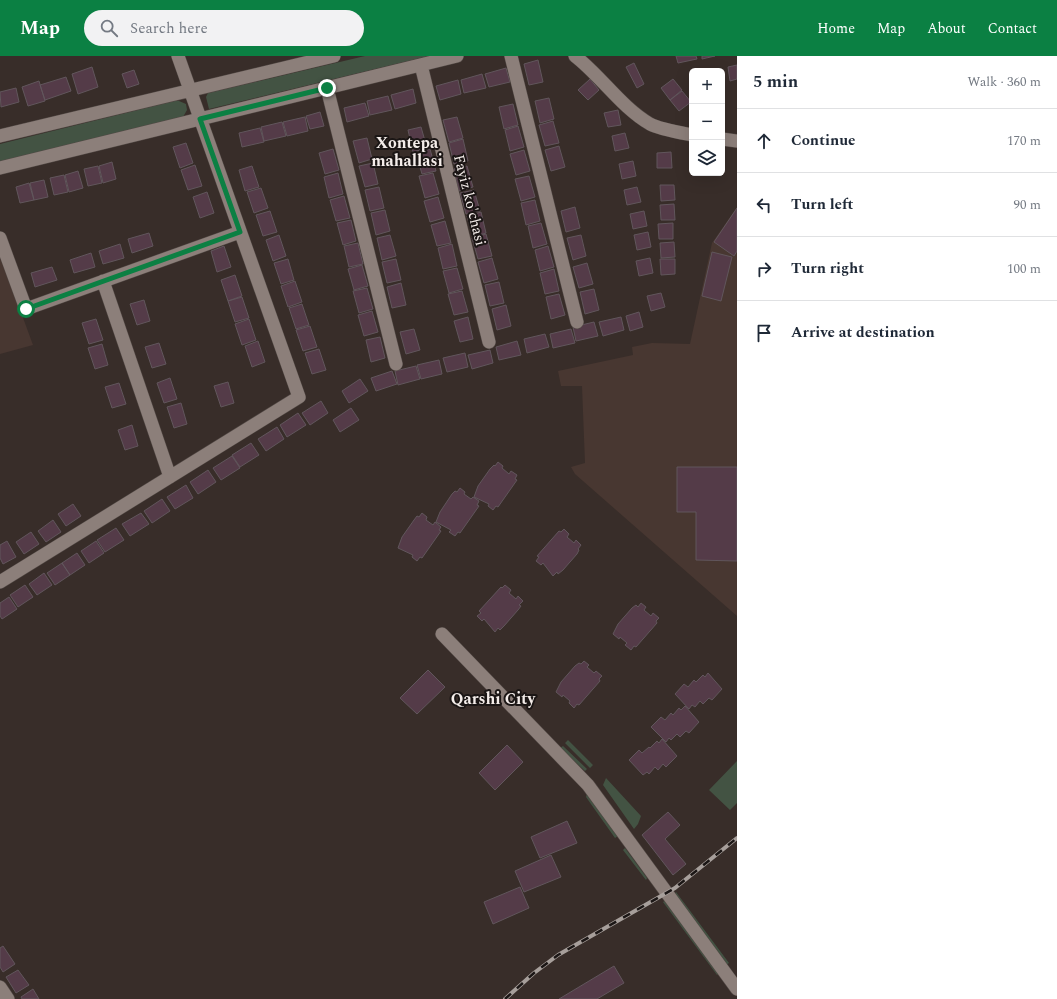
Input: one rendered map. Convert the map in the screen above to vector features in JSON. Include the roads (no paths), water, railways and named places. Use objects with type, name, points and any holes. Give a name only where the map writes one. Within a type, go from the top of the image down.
[{"type":"street","points":[[0,582],[299,397],[189,91],[178,56]]},
{"type":"street","points":[[0,136],[334,56]]},
{"type":"street","points":[[0,168],[457,56]]},
{"type":"street","points":[[512,56],[577,322]]},
{"type":"street","points":[[575,56],[624,103],[651,124],[689,134]]},
{"type":"street","name":"Fayiz ko'chasi","points":[[421,65],[489,342]]},
{"type":"street","points":[[327,88],[396,364]]},
{"type":"street","points":[[725,139],[737,141]]},
{"type":"street","points":[[0,238],[26,309],[240,232]]},
{"type":"street","points":[[103,281],[170,477]]},
{"type":"street","points":[[442,634],[588,785],[737,989]]},
{"type":"street","points":[[0,987],[8,999]]},
{"type":"railway","points":[[505,999],[534,973],[558,955],[675,888],[737,838]]},
{"type":"district","name":"Xontepa mahallasi","points":[[407,151]]},
{"type":"district","name":"Qarshi City","points":[[493,698]]}]
